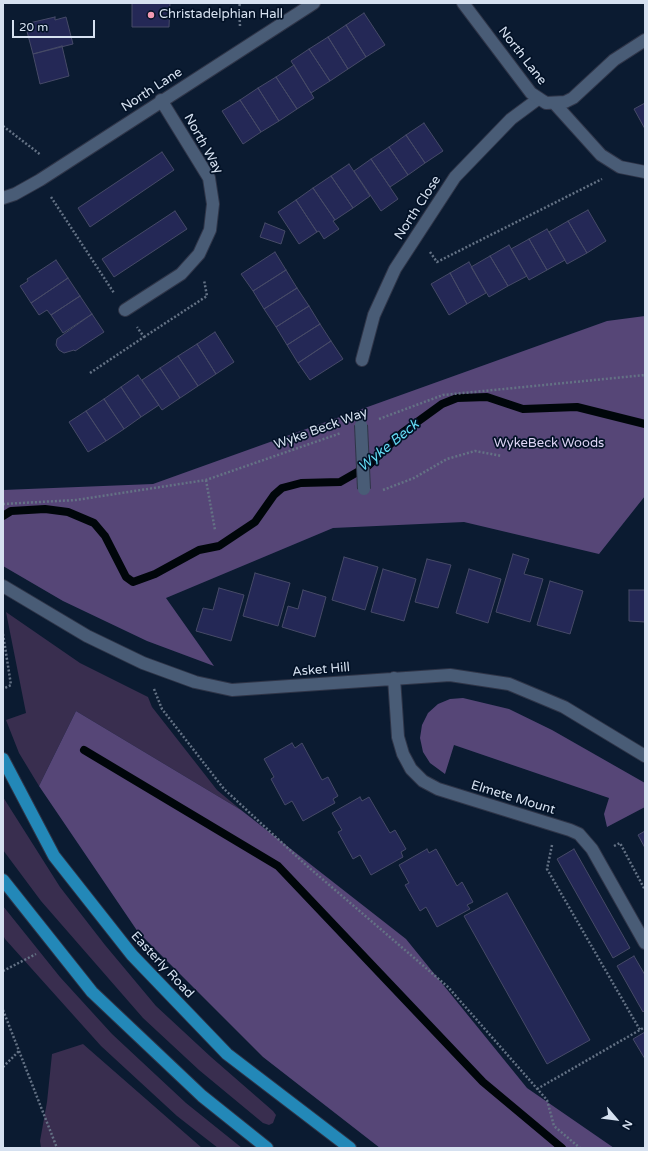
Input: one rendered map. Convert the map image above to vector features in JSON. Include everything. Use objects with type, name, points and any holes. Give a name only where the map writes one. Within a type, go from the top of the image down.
[{"type":"main road","name":"Easterly Road","points":[[3,759],[54,856],[132,955],[226,1054],[350,1148]]},
{"type":"main road","points":[[3,880],[92,992],[202,1096],[267,1148]]},
{"type":"street","name":"North Lane","points":[[3,198],[15,194],[40,180],[161,100],[314,3]]},
{"type":"street","name":"North Lane","points":[[463,3],[531,93],[546,103],[555,104]]},
{"type":"street","points":[[555,104],[565,102],[573,98],[614,60],[645,40]]},
{"type":"street","name":"North Close","points":[[362,360],[374,315],[395,269],[455,177],[511,119],[538,99]]},
{"type":"street","name":"North Way","points":[[125,310],[181,274],[198,254],[210,230],[213,204],[209,178],[161,100]]},
{"type":"street","points":[[555,104],[601,155],[623,168],[645,172]]},
{"type":"street","points":[[361,425],[364,489]]},
{"type":"street","name":"Asket Hill","points":[[3,586],[87,636],[143,663],[195,682],[232,690],[450,675],[509,684],[564,707],[645,756]]},
{"type":"street","name":"Elmete Mount","points":[[394,678],[398,737],[403,754],[411,769],[423,781],[438,790],[556,825],[570,830],[586,841],[645,943]]},
{"type":"path","points":[[3,126],[43,157]]},
{"type":"path","points":[[418,233],[436,262],[623,168]]},
{"type":"path","points":[[40,180],[144,337]]},
{"type":"path","points":[[90,373],[207,296],[198,254]]},
{"type":"path","name":"Wyke Beck Way","points":[[3,504],[76,500],[206,480],[443,395],[645,375]]},
{"type":"path","points":[[364,489],[386,490],[414,478],[447,459],[474,451],[502,456]]},
{"type":"path","points":[[206,480],[215,530]]},
{"type":"path","points":[[3,634],[11,685],[3,690]]},
{"type":"path","points":[[143,663],[162,709],[224,789],[306,865],[448,987],[547,1100],[554,1126],[580,1148]]},
{"type":"path","points":[[556,825],[547,869],[640,1030]]},
{"type":"path","points":[[3,971],[54,945]]},
{"type":"path","points":[[3,1010],[57,1148]]},
{"type":"path","points":[[537,1089],[645,1026]]},
{"type":"path","points":[[3,1067],[19,1052]]},
{"type":"shaded area","points":[[6,612],[80,663],[148,697],[152,707],[217,790],[241,810],[76,711],[39,786],[19,753],[6,720],[26,713]]},
{"type":"shaded area","points":[[3,797],[60,887],[105,945],[156,1006],[211,1057],[273,1111],[276,1115],[273,1123],[269,1125],[263,1123],[199,1070],[143,1018],[41,901],[3,850]]},
{"type":"shaded area","points":[[3,906],[60,977],[112,1034],[186,1103],[242,1148],[218,1148],[177,1116],[101,1046],[5,939],[3,935]]},
{"type":"shaded area","points":[[83,1044],[202,1148],[41,1148],[40,1141],[47,1102],[52,1054]]},
{"type":"green space","name":"WykeBeck Woods","points":[[645,316],[645,496],[599,554],[464,522],[333,528],[166,598],[214,666],[147,641],[63,601],[3,566],[3,490],[153,484],[607,321]]},
{"type":"green space","points":[[463,698],[509,709],[552,730],[645,783],[645,807],[607,827],[604,814],[609,798],[454,745],[445,774],[430,763],[423,752],[420,738],[422,725],[428,713],[438,704],[450,699]]},
{"type":"green space","points":[[76,711],[241,810],[406,939],[527,1088],[614,1148],[380,1148],[263,1057],[138,932],[39,786]]},
{"type":"building","name":"Christadelphian Hall","points":[[132,3],[170,3],[169,27],[132,27]]},
{"type":"building","points":[[364,13],[385,45],[366,57],[346,25]]},
{"type":"building","points":[[55,17],[55,20],[66,17],[73,44],[33,54],[25,24]]},
{"type":"building","points":[[346,25],[366,57],[348,69],[328,37]]},
{"type":"building","points":[[328,37],[348,69],[330,81],[309,49]]},
{"type":"building","points":[[62,46],[69,76],[40,84],[33,54]]},
{"type":"building","points":[[309,49],[330,81],[311,93],[291,61]]},
{"type":"building","points":[[294,65],[314,98],[297,109],[276,77]]},
{"type":"building","points":[[276,77],[297,109],[279,121],[258,88]]},
{"type":"building","points":[[258,88],[279,121],[261,132],[240,100]]},
{"type":"building","points":[[240,100],[261,132],[243,144],[222,111]]},
{"type":"building","points":[[645,103],[645,129],[634,109]]},
{"type":"building","points":[[424,123],[443,151],[425,163],[406,135]]},
{"type":"building","points":[[406,135],[425,163],[408,175],[389,147]]},
{"type":"building","points":[[389,147],[408,175],[390,187],[371,159]]},
{"type":"building","points":[[162,152],[174,170],[90,227],[78,208]]},
{"type":"building","points":[[371,159],[398,199],[381,211],[354,171]]},
{"type":"building","points":[[349,164],[370,196],[353,208],[331,176]]},
{"type":"building","points":[[331,176],[353,208],[335,220],[313,188]]},
{"type":"building","points":[[313,188],[335,220],[333,221],[339,229],[324,239],[319,231],[317,232],[296,200]]},
{"type":"building","points":[[296,200],[317,232],[299,244],[278,212]]},
{"type":"building","points":[[588,210],[606,241],[587,253],[568,221]]},
{"type":"building","points":[[175,211],[187,229],[114,277],[102,259]]},
{"type":"building","points":[[568,221],[587,253],[567,264],[549,232]]},
{"type":"building","points":[[265,223],[285,231],[281,244],[260,237]]},
{"type":"building","points":[[547,229],[565,260],[547,270],[529,239]]},
{"type":"building","points":[[529,239],[547,270],[529,280],[511,249]]},
{"type":"building","points":[[509,245],[527,276],[508,286],[490,256]]},
{"type":"building","points":[[275,252],[286,270],[253,291],[241,274]]},
{"type":"building","points":[[490,256],[508,286],[489,297],[471,267]]},
{"type":"building","points":[[56,260],[68,278],[31,303],[20,286],[28,281],[27,279]]},
{"type":"building","points":[[469,262],[486,293],[467,304],[450,273]]},
{"type":"building","points":[[286,270],[297,288],[264,309],[253,291]]},
{"type":"building","points":[[450,273],[467,304],[449,315],[431,284]]},
{"type":"building","points":[[68,278],[80,296],[51,315],[47,310],[39,315],[31,303]]},
{"type":"building","points":[[297,288],[309,306],[276,327],[264,309]]},
{"type":"building","points":[[80,296],[92,314],[63,333],[51,315]]},
{"type":"building","points":[[309,306],[320,324],[287,345],[276,327]]},
{"type":"building","points":[[92,314],[104,332],[75,351],[64,353],[59,350],[56,345],[57,339]]},
{"type":"building","points":[[320,324],[331,341],[298,363],[287,345]]},
{"type":"building","points":[[215,332],[234,362],[216,374],[197,344]]},
{"type":"building","points":[[331,341],[343,359],[310,380],[298,363]]},
{"type":"building","points":[[197,344],[216,374],[198,386],[178,356]]},
{"type":"building","points":[[178,356],[198,386],[180,398],[160,368]]},
{"type":"building","points":[[160,368],[180,398],[162,410],[142,380]]},
{"type":"building","points":[[138,375],[159,405],[141,417],[121,387]]},
{"type":"building","points":[[121,387],[141,417],[124,429],[104,399]]},
{"type":"building","points":[[104,399],[124,429],[106,441],[86,411]]},
{"type":"building","points":[[86,411],[106,441],[88,452],[69,422]]},
{"type":"building","points":[[513,554],[529,559],[524,574],[543,579],[530,622],[496,612]]},
{"type":"building","points":[[344,557],[378,567],[365,610],[332,600]]},
{"type":"building","points":[[427,559],[451,565],[438,608],[415,602]]},
{"type":"building","points":[[383,569],[416,579],[404,621],[371,612]]},
{"type":"building","points":[[469,569],[501,579],[488,623],[456,613]]},
{"type":"building","points":[[255,573],[290,583],[278,626],[243,616]]},
{"type":"building","points":[[550,581],[583,591],[570,634],[537,625]]},
{"type":"building","points":[[219,588],[244,595],[231,641],[196,631],[203,608],[213,610]]},
{"type":"building","points":[[303,590],[326,597],[315,637],[282,627],[288,606],[298,609]]},
{"type":"building","points":[[629,590],[645,590],[645,622],[629,621]]},
{"type":"building","points":[[292,743],[295,748],[302,743],[322,780],[328,777],[338,796],[333,799],[335,803],[303,821],[292,801],[285,805],[271,779],[274,777],[264,759]]},
{"type":"building","points":[[360,797],[362,801],[369,797],[390,833],[395,830],[406,849],[401,852],[403,857],[371,875],[360,855],[353,859],[338,832],[342,830],[332,813]]},
{"type":"building","points":[[645,831],[645,848],[638,835]]},
{"type":"building","points":[[427,849],[429,853],[436,849],[457,886],[462,882],[473,902],[467,905],[470,909],[437,927],[426,907],[420,911],[405,885],[409,883],[399,865]]},
{"type":"building","points":[[574,849],[630,948],[613,958],[557,859]]},
{"type":"building","points":[[507,893],[590,1040],[547,1064],[464,916]]},
{"type":"building","points":[[634,956],[645,975],[645,1010],[643,1012],[617,966]]},
{"type":"building","points":[[645,1032],[645,1059],[633,1039]]},
{"type":"waterway","name":"Wyke Beck","points":[[3,516],[11,511],[45,509],[68,512],[94,523],[105,536],[126,577],[133,582],[155,574],[199,550],[219,546],[255,522],[274,495],[282,488],[301,483],[340,482],[368,466],[402,433],[442,404],[457,398],[487,397],[523,409],[577,407],[645,424]]},
{"type":"waterway","points":[[84,750],[278,866],[483,1082],[562,1148]]},
{"type":"place","name":"Christadelphian Hall","points":[[151,15]]}]
